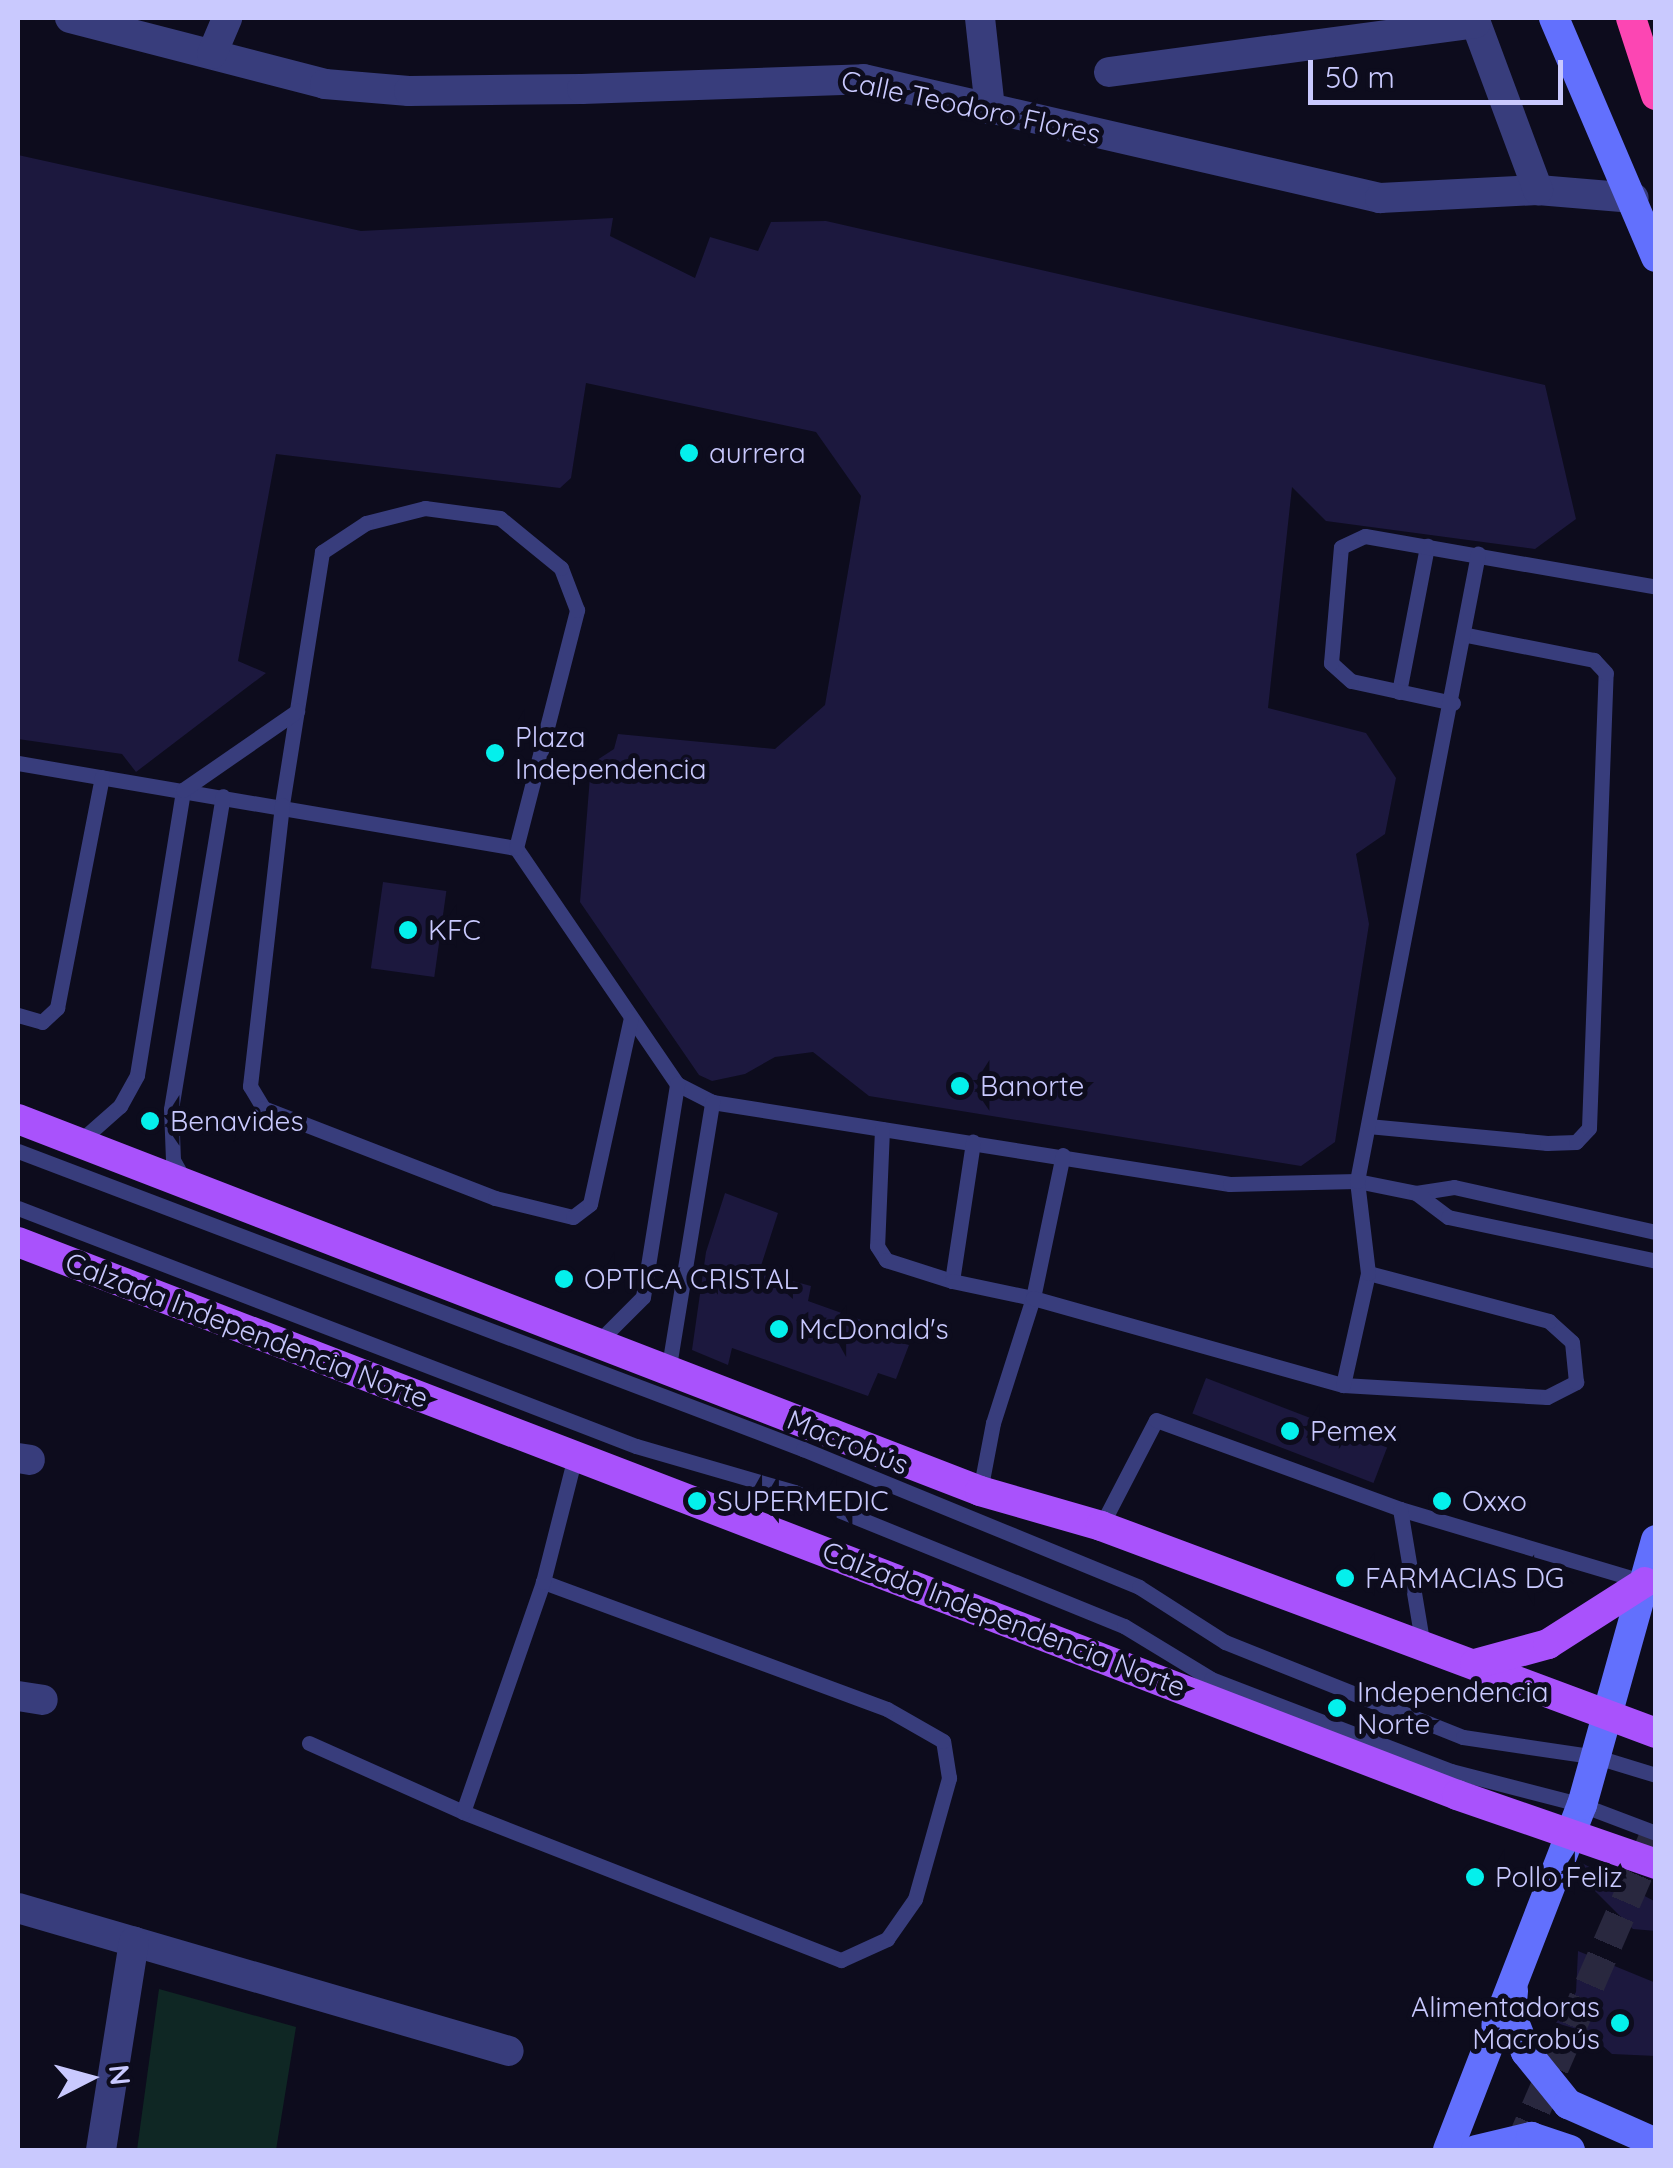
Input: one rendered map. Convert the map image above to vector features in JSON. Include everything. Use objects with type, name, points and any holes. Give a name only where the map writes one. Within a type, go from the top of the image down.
[{"type":"highway","points":[[1631,18],[1656,95]]},
{"type":"main road","points":[[18,1120],[980,1491],[1101,1526],[1656,1733]]},
{"type":"main road","name":"Calzada Independencia Norte","points":[[18,1242],[1457,1795],[1577,1818],[1656,1864]]},
{"type":"main road","points":[[1472,1665],[1548,1644],[1646,1582]]},
{"type":"street","name":"Calle Teodoro Flores","points":[[70,18],[326,84],[409,91],[811,76],[864,79],[1380,198],[1538,190],[1634,198]]},
{"type":"street","points":[[212,54],[227,18]]},
{"type":"street","points":[[980,18],[990,109]]},
{"type":"street","points":[[1554,18],[1656,257]]},
{"type":"street","points":[[1109,72],[1475,20],[1538,190]]},
{"type":"street","points":[[1448,2150],[1577,1818],[1655,1542]]},
{"type":"street","points":[[18,1908],[313,1994],[332,2017],[354,2026],[378,2028],[397,2018],[509,2051]]},
{"type":"street","points":[[100,2150],[134,1942]]},
{"type":"street","points":[[1515,1973],[1511,2014],[1526,2052],[1553,2087],[1587,2118],[1656,2143]]},
{"type":"street","points":[[1476,2150],[1531,2137],[1570,2150]]},
{"type":"lane","points":[[516,848],[577,610],[561,568],[500,518],[425,508],[366,523],[322,552],[282,804],[250,1086],[263,1108],[495,1198],[573,1217],[590,1204],[631,1017]]},
{"type":"lane","points":[[1453,704],[1351,681],[1331,663],[1341,547],[1365,536],[1656,587]]},
{"type":"lane","points":[[1399,692],[1427,546]]},
{"type":"lane","points":[[1343,1385],[1368,1273],[1358,1181],[1467,635],[1478,554]]},
{"type":"lane","points":[[1368,1126],[1548,1143],[1576,1142],[1588,1128],[1607,738],[1606,674],[1594,660],[1467,635]]},
{"type":"lane","points":[[78,1143],[120,1106],[137,1075],[183,790],[297,712]]},
{"type":"lane","points":[[18,763],[282,804],[516,848],[677,1084],[712,1102],[1230,1184],[1358,1181],[1416,1194],[1454,1187],[1656,1232]]},
{"type":"lane","points":[[18,1015],[42,1022],[57,1008],[102,777]]},
{"type":"lane","points":[[188,1186],[173,1160],[171,1108],[223,796]]},
{"type":"lane","points":[[599,1341],[643,1297],[677,1084]]},
{"type":"lane","points":[[668,1372],[712,1102]]},
{"type":"lane","points":[[882,1129],[876,1246],[886,1260],[1343,1385],[1547,1397],[1576,1382],[1572,1342],[1548,1322],[1368,1273]]},
{"type":"lane","points":[[952,1281],[973,1142]]},
{"type":"lane","name":"Macrobús","points":[[18,1152],[804,1449],[1140,1586],[1225,1642],[1462,1737],[1597,1757],[1656,1775]]},
{"type":"lane","points":[[980,1491],[993,1423],[1033,1298],[1063,1155]]},
{"type":"lane","points":[[1416,1194],[1448,1217],[1656,1261]]},
{"type":"lane","points":[[18,1208],[636,1446],[794,1492],[1124,1626],[1211,1679],[1451,1771],[1577,1818],[1656,1833]]},
{"type":"lane","points":[[1101,1526],[1156,1420],[1400,1509],[1646,1582]]},
{"type":"lane","points":[[463,1812],[542,1582],[575,1456]]},
{"type":"lane","points":[[1400,1509],[1424,1646]]},
{"type":"lane","points":[[309,1744],[463,1812],[841,1960],[887,1939],[914,1899],[949,1778],[943,1740],[886,1709],[542,1582]]},
{"type":"green space","points":[[159,1989],[296,2027],[276,2150],[137,2150]]},
{"type":"building","points":[[18,155],[361,231],[613,218],[610,236],[695,278],[710,237],[758,251],[771,222],[826,221],[1545,385],[1576,519],[1535,549],[1326,521],[1292,487],[1268,708],[1366,733],[1396,778],[1385,834],[1356,854],[1369,924],[1335,1142],[1301,1166],[869,1096],[813,1052],[775,1057],[745,1074],[712,1081],[699,1075],[580,902],[591,764],[614,749],[618,734],[775,749],[825,705],[861,496],[816,432],[586,383],[571,478],[560,488],[276,454],[238,661],[266,673],[136,772],[122,754],[18,739]]},
{"type":"building","name":"KFC","points":[[383,882],[446,891],[434,977],[371,968]]},
{"type":"building","points":[[725,1193],[778,1213],[759,1272],[811,1286],[808,1301],[895,1332],[890,1340],[909,1345],[896,1379],[878,1373],[868,1396],[732,1348],[728,1365],[692,1350],[706,1252]]},
{"type":"building","name":"Pemex","points":[[1206,1378],[1387,1448],[1373,1483],[1192,1413]]},
{"type":"building","points":[[1580,1862],[1656,1902],[1656,1931],[1633,1929],[1576,1872]]},
{"type":"building","points":[[1578,1951],[1656,1983],[1656,2056],[1612,2054],[1587,2032],[1556,2023],[1576,1992]]},
{"type":"tunnel","points":[[1518,2150],[1656,1832]]},
{"type":"place","name":"aurrera","points":[[689,453]]},
{"type":"place","name":"Plaza Independencia","points":[[495,753]]},
{"type":"place","name":"KFC","points":[[408,930]]},
{"type":"place","name":"Banorte","points":[[960,1086]]},
{"type":"place","name":"Benavides","points":[[150,1121]]},
{"type":"place","name":"OPTICA CRISTAL","points":[[564,1279]]},
{"type":"place","name":"McDonald's","points":[[779,1329]]},
{"type":"place","name":"Pemex","points":[[1290,1431]]},
{"type":"place","name":"SUPERMEDIC","points":[[697,1501]]},
{"type":"place","name":"Oxxo","points":[[1442,1501]]},
{"type":"place","name":"FARMACIAS DG","points":[[1345,1578]]},
{"type":"place","name":"Independencia Norte","points":[[1337,1708]]},
{"type":"place","name":"Pollo Feliz","points":[[1475,1877]]},
{"type":"place","name":"Alimentadoras Macrobús","points":[[1620,2023]]}]
